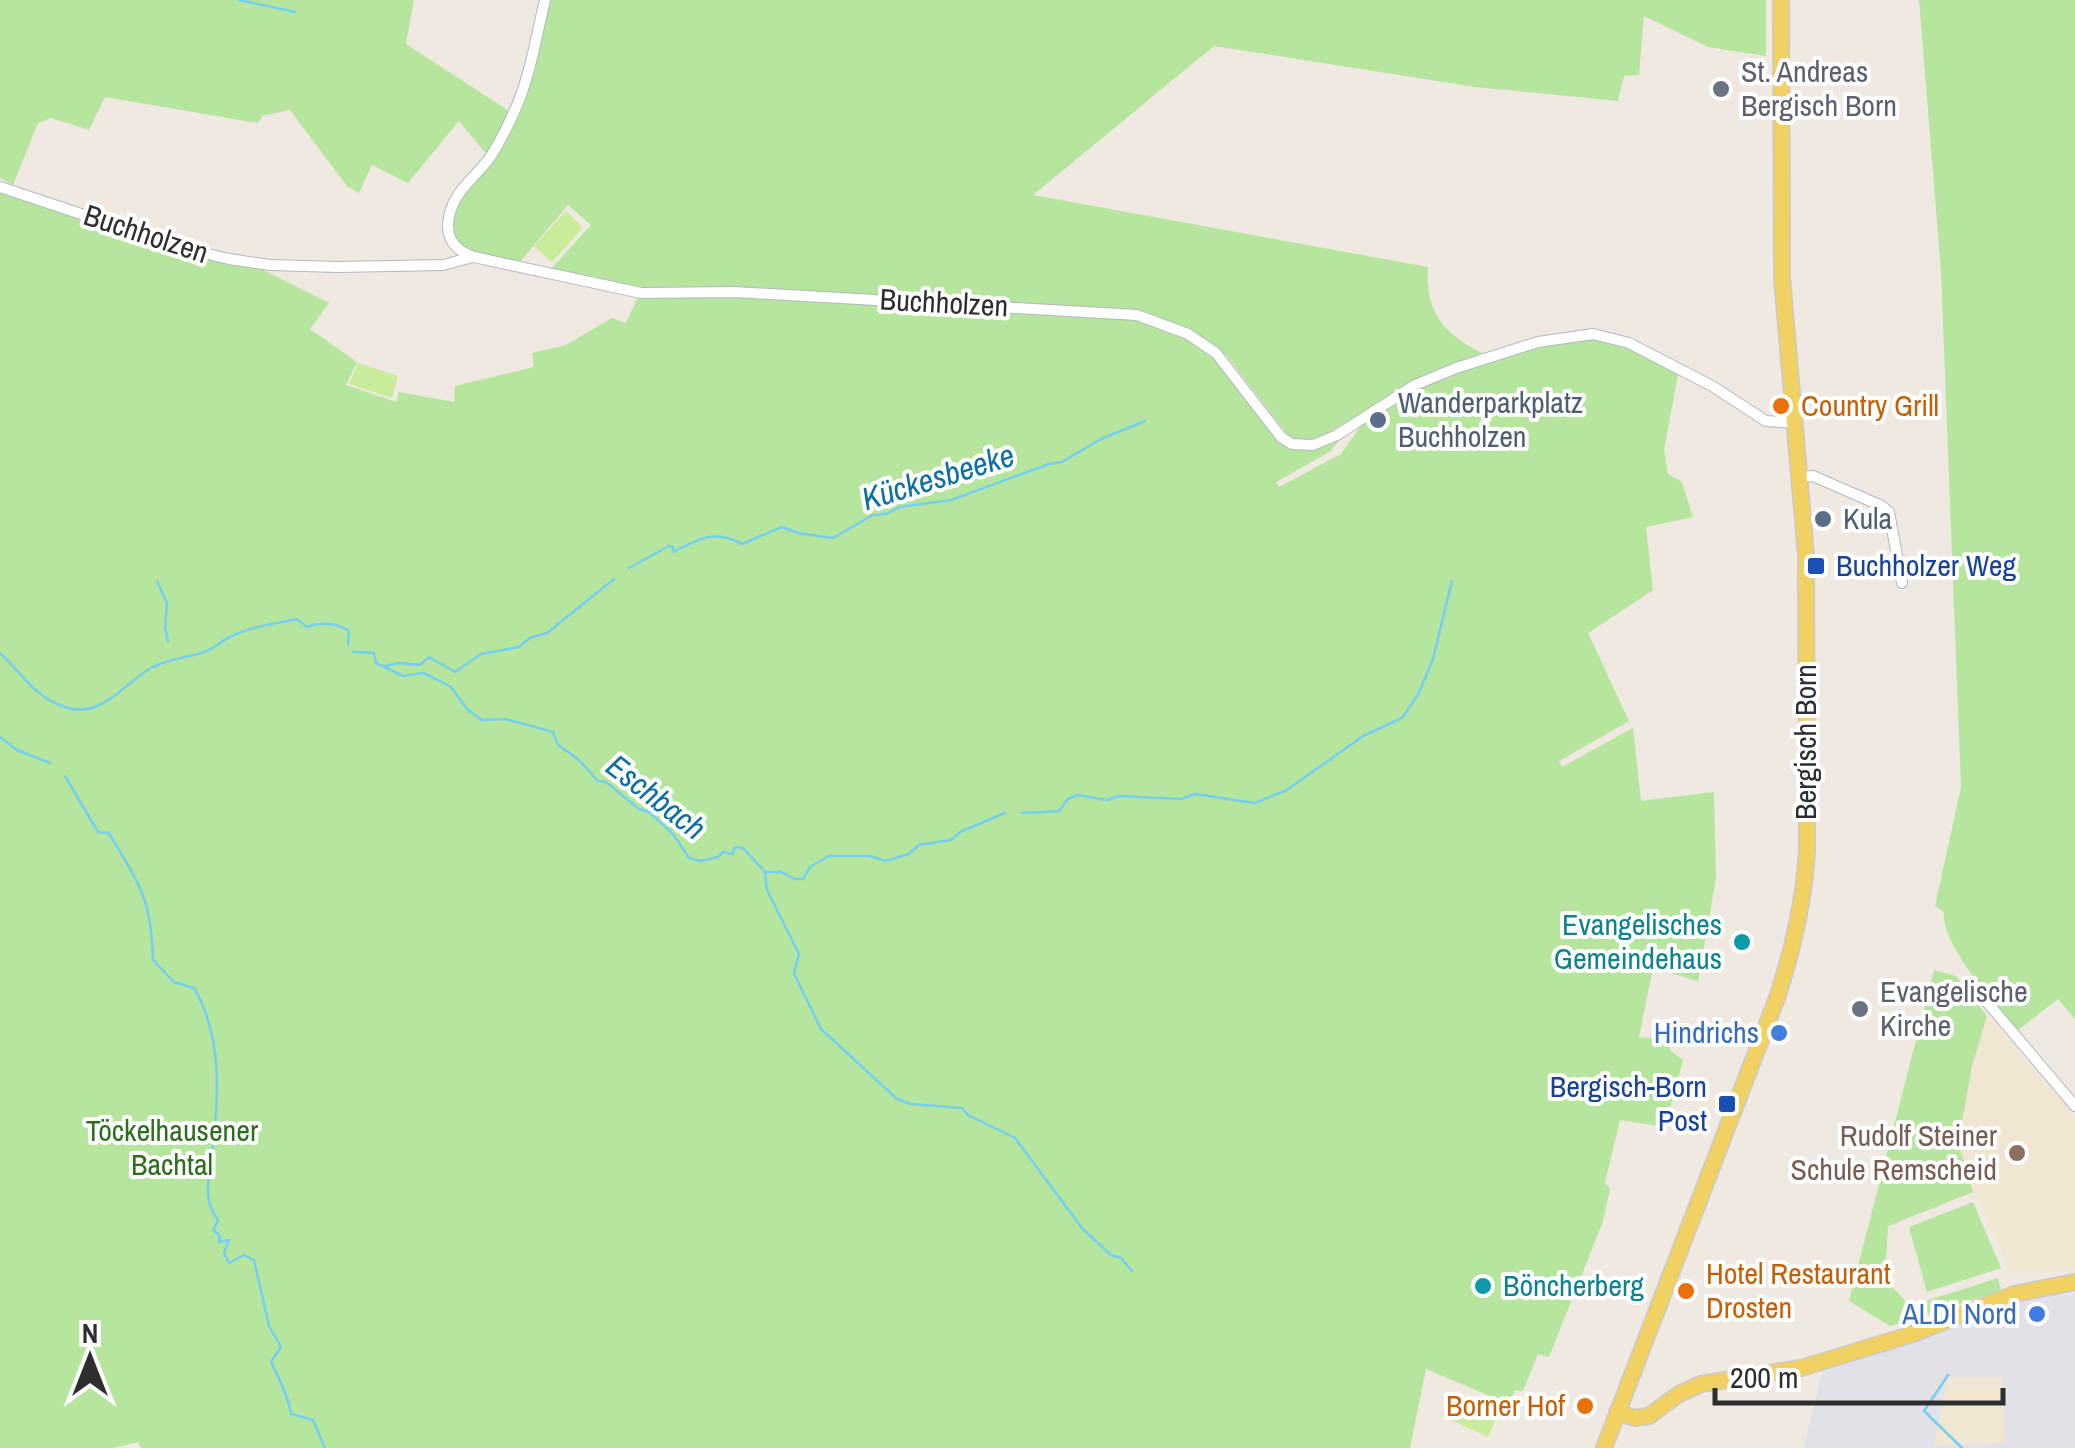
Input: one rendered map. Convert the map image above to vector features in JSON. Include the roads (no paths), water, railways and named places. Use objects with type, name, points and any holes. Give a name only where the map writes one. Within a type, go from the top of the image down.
[{"type":"main road","name":"Bergisch Born","points":[[1604,1448],[1777,998],[1798,930],[1807,851],[1806,610],[1800,477],[1782,278],[1782,0]]},
{"type":"main road","points":[[1618,1413],[1636,1418],[1649,1416],[1679,1394],[1701,1384],[1801,1368],[1913,1334],[2014,1294],[2075,1282]]},
{"type":"street","points":[[474,257],[461,252],[452,242],[450,214],[462,187],[490,158],[514,114],[545,0]]},
{"type":"street","name":"Buchholzen","points":[[0,187],[183,248],[245,262],[302,266],[443,265],[474,257],[641,292],[734,292],[1137,315],[1188,334],[1216,353],[1274,430],[1292,444],[1313,444],[1359,421],[1415,385],[1474,360],[1538,342],[1593,334],[1616,338],[1641,349],[1727,394],[1761,418],[1796,424]]},
{"type":"street","points":[[1800,477],[1813,476],[1889,512],[1902,583]]},
{"type":"street","points":[[1981,994],[2075,1106]]},
{"type":"waterway","points":[[239,0],[295,12]]},
{"type":"waterway","name":"Kückesbeeke","points":[[629,568],[669,546],[673,552],[707,537],[723,537],[742,544],[782,527],[833,538],[873,515],[951,500],[1062,462],[1101,439],[1145,421]]},
{"type":"waterway","name":"Kückesbeeke","points":[[385,666],[420,665],[429,657],[455,672],[481,654],[519,647],[530,638],[547,633],[614,579]]},
{"type":"waterway","points":[[157,581],[167,603],[168,641]]},
{"type":"waterway","name":"Eschbach","points":[[1022,813],[1059,811],[1077,795],[1107,800],[1118,796],[1181,799],[1195,794],[1255,803],[1287,790],[1363,736],[1402,718],[1418,695],[1433,659],[1452,581]]},
{"type":"waterway","name":"Eschbach","points":[[0,653],[45,697],[78,710],[101,704],[157,665],[204,652],[238,633],[263,626],[297,619],[307,627],[334,625],[349,631],[348,645]]},
{"type":"waterway","name":"Eschbach","points":[[353,652],[374,653],[376,663],[403,676],[423,673],[436,679],[451,687],[468,710],[482,720],[505,719],[553,732],[558,745],[598,781],[606,782],[639,809],[649,812],[673,834],[689,858],[701,861],[723,852],[732,854],[735,847],[743,848],[765,872],[803,879],[810,867],[829,856],[870,856],[886,861],[909,854],[919,845],[951,840],[960,832],[1005,813]]},
{"type":"waterway","points":[[0,737],[17,750],[50,763]]},
{"type":"waterway","points":[[65,776],[98,832],[109,833],[136,880],[150,921],[153,960],[174,982],[194,988],[203,1006],[216,1065],[208,1186],[209,1201],[218,1221],[213,1230],[220,1236],[219,1242],[229,1240],[224,1253],[229,1263],[244,1255],[254,1260],[269,1326],[281,1347],[271,1362],[291,1414],[313,1420],[325,1448]]},
{"type":"waterway","points":[[765,874],[767,890],[799,954],[794,974],[821,1029],[897,1099],[911,1104],[962,1108],[968,1115],[1015,1138],[1082,1228],[1132,1271]]},
{"type":"waterway","points":[[1948,1375],[1924,1411],[1962,1448]]},
{"type":"place","name":"St. Andreas Bergisch Born","points":[[1721,89]]},
{"type":"place","name":"Country Grill","points":[[1781,406]]},
{"type":"place","name":"Wanderparkplatz Buchholzen","points":[[1378,420]]},
{"type":"place","name":"Kula","points":[[1823,519]]},
{"type":"place","name":"Buchholzer Weg","points":[[1816,566]]},
{"type":"place","name":"Evangelisches Gemeindehaus","points":[[1742,942]]},
{"type":"place","name":"Evangelische Kirche","points":[[1860,1009]]},
{"type":"place","name":"Hindrichs","points":[[1779,1033]]},
{"type":"place","name":"Bergisch-Born Post","points":[[1727,1104]]},
{"type":"place","name":"Rudolf Steiner Schule Remscheid","points":[[2017,1153]]},
{"type":"place","name":"Böncherberg","points":[[1483,1286]]},
{"type":"place","name":"Hotel Restaurant Drosten","points":[[1686,1291]]},
{"type":"place","name":"ALDI Nord","points":[[2037,1314]]},
{"type":"place","name":"Borner Hof","points":[[1585,1406]]},
{"type":"park label","name":"Töckelhausener Bachtal","points":[[172,1148]]}]
